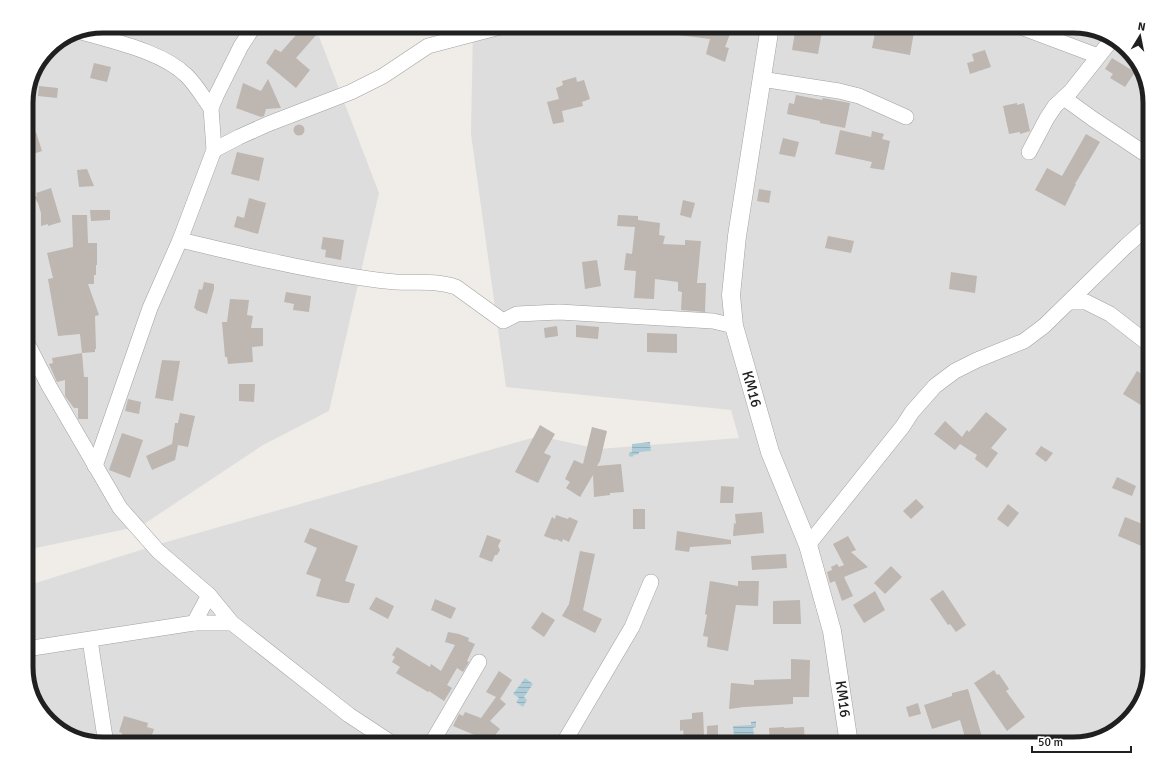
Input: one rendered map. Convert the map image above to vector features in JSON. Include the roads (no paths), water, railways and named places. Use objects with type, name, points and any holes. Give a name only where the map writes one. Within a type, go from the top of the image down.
[{"type":"street","points":[[95,466],[150,308],[180,240],[214,150],[212,108],[216,96],[241,46],[249,33]]},
{"type":"street","points":[[214,150],[239,136],[383,76],[428,46],[477,33]]},
{"type":"street","name":"KM16","points":[[769,33],[733,268],[731,295],[734,326],[770,452],[808,545],[832,630],[848,737]]},
{"type":"street","points":[[1037,33],[1098,56]]},
{"type":"street","points":[[90,34],[128,45],[173,65],[187,76],[212,108]]},
{"type":"street","points":[[1028,152],[1055,106],[1064,98],[1109,43]]},
{"type":"street","points":[[762,79],[839,91],[859,96],[906,118]]},
{"type":"street","points":[[1064,98],[1143,152]]},
{"type":"street","points":[[214,129],[239,136]]},
{"type":"street","points":[[808,545],[903,426],[912,412],[935,386],[955,371],[977,360],[1024,341],[1044,326],[1070,302],[1143,231]]},
{"type":"street","points":[[180,240],[276,262],[357,277],[394,282],[436,282],[448,284],[456,287],[503,320],[517,314],[559,312],[713,321],[734,326]]},
{"type":"street","points":[[1070,302],[1086,302],[1110,314],[1143,340]]},
{"type":"street","points":[[33,355],[49,386],[120,508],[148,541],[209,595],[232,623],[349,715],[382,737]]},
{"type":"street","points":[[567,737],[632,626],[651,582]]},
{"type":"street","points":[[194,623],[209,595]]},
{"type":"street","points":[[33,648],[194,623],[232,623]]},
{"type":"street","points":[[90,640],[105,737]]},
{"type":"street","points":[[435,737],[480,662]]},
{"type":"water","points":[[650,442],[651,451],[639,452],[639,454],[632,457],[629,456],[629,453],[632,452],[632,444]]},
{"type":"water","points":[[525,678],[533,684],[524,697],[527,700],[523,707],[516,702],[519,698],[513,694]]},
{"type":"water","points":[[756,721],[756,727],[753,728],[754,735],[734,736],[733,726],[751,725],[751,722]]}]
